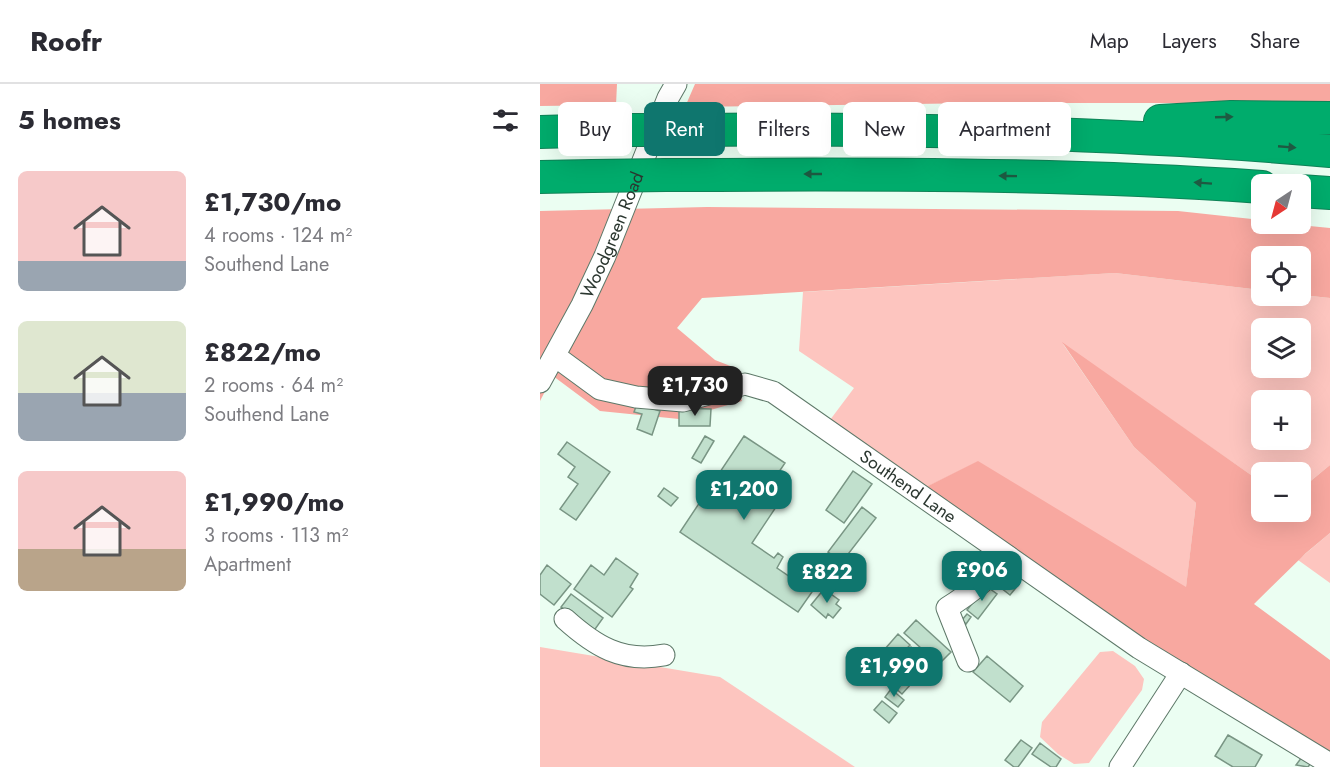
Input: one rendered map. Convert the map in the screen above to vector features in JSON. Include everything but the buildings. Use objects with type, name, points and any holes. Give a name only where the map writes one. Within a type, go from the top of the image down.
[{"type":"highway","points":[[1071,132],[1199,118],[1330,118]]},
{"type":"highway","points":[[540,132],[938,130]]},
{"type":"highway","points":[[1071,133],[1155,137],[1330,151]]},
{"type":"highway","points":[[540,177],[1006,176],[1190,182],[1251,187]]},
{"type":"highway","points":[[1311,192],[1330,193]]},
{"type":"street","name":"Woodgreen Road","points":[[540,382],[582,306],[605,256],[668,98],[676,84]]},
{"type":"street","name":"Southend Lane","points":[[555,356],[600,389],[636,397],[683,402],[745,384],[773,392],[1139,648],[1330,764]]},
{"type":"street","points":[[968,661],[947,608],[993,575],[1007,556]]},
{"type":"street","points":[[565,619],[600,647],[636,657],[664,655]]},
{"type":"street","points":[[1120,767],[1181,673]]},
{"type":"shaded area","points":[[540,84],[617,84],[616,102],[558,102],[558,106],[540,106]]},
{"type":"shaded area","points":[[695,84],[1330,84],[1330,103],[843,102],[843,105],[831,105],[831,102],[737,102],[737,106],[725,106],[725,102],[687,102]]},
{"type":"shaded area","points":[[707,207],[1178,211],[1251,219],[1251,234],[1311,234],[1311,226],[1330,228],[1330,298],[1311,296],[1311,246],[1251,246],[1251,289],[1115,273],[702,298],[677,328],[715,360],[733,367],[742,401],[679,419],[600,411],[553,376],[540,401],[540,211]]},
{"type":"shaded area","points":[[1115,273],[1251,289],[1251,306],[1311,306],[1311,296],[1330,298],[1330,465],[1311,481],[1311,462],[1251,462],[1251,475],[1063,344],[1134,447],[1196,503],[1186,588],[978,462],[908,496],[818,436],[854,388],[799,351],[803,292]]},
{"type":"shaded area","points":[[1062,342],[1251,475],[1251,522],[1311,522],[1311,481],[1330,465],[1330,533],[1254,604],[1330,660],[1330,767],[908,496],[978,461],[1186,587],[1196,503],[1134,447]]},
{"type":"shaded area","points":[[1330,533],[1330,583],[1298,560]]},
{"type":"shaded area","points":[[540,647],[720,677],[855,767],[540,767]]},
{"type":"shaded area","points":[[1113,651],[1135,666],[1144,679],[1142,690],[1089,763],[1074,764],[1058,754],[1040,737],[1042,722],[1100,652]]}]
